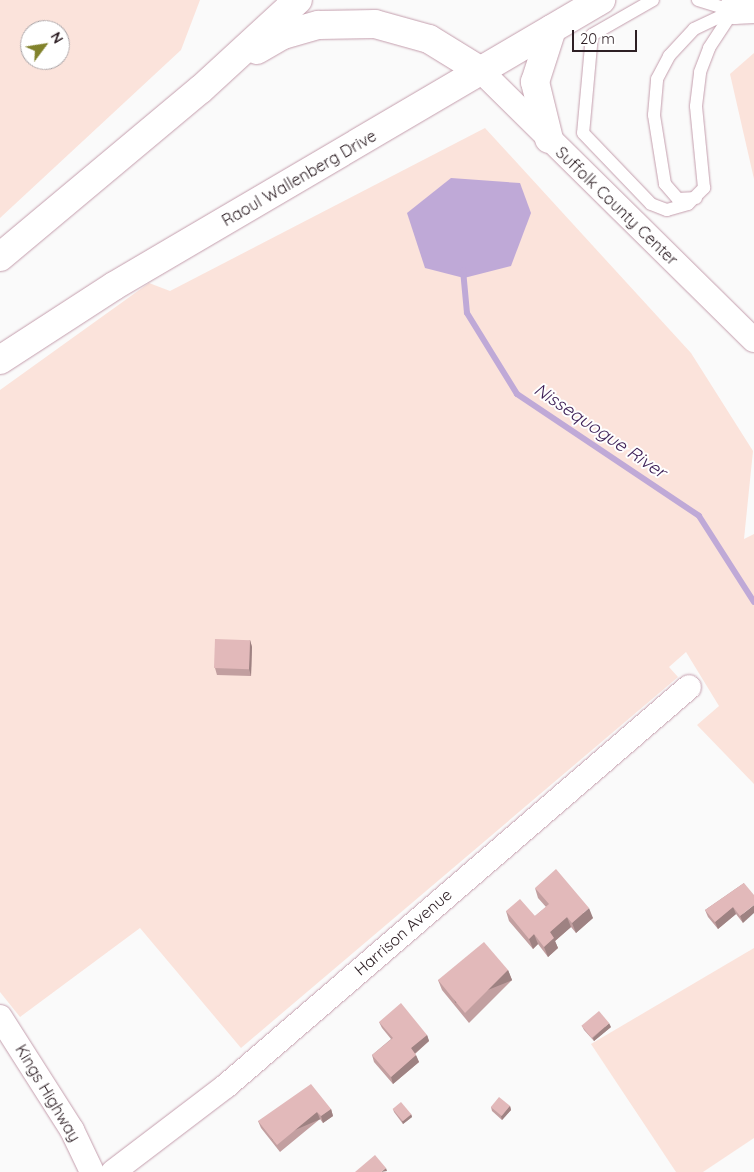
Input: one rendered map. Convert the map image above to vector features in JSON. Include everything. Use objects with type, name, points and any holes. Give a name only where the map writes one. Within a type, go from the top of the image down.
[{"type":"street","points":[[0,257],[200,90],[298,0]]},
{"type":"street","name":"Raoul Wallenberg Drive","points":[[0,360],[114,286],[571,15],[601,0]]},
{"type":"street","points":[[549,139],[535,82],[571,15]]},
{"type":"street","points":[[200,90],[268,42],[336,23],[375,24],[411,32],[454,51],[481,70]]},
{"type":"street","name":"Suffolk County Center","points":[[481,70],[754,340]]},
{"type":"street","name":"Harrison Avenue","points":[[113,1172],[226,1086],[688,687]]},
{"type":"street","name":"Kings Highway","points":[[0,1017],[72,1130],[92,1172]]},
{"type":"lane","points":[[653,0],[592,35],[583,133],[651,204],[674,210],[698,198],[705,182],[697,126],[700,72],[708,48],[742,6]]},
{"type":"lane","points":[[698,0],[742,6]]},
{"type":"lane","points":[[698,198],[678,199],[665,184],[654,115],[657,79],[669,56],[694,29],[742,6]]},
{"type":"shaded area","points":[[0,0],[200,0],[181,50],[0,218]]},
{"type":"shaded area","points":[[754,53],[754,179],[730,74]]},
{"type":"shaded area","points":[[485,128],[691,353],[753,451],[744,539],[754,534],[754,784],[697,725],[719,706],[686,652],[669,667],[678,677],[241,1048],[140,928],[20,1017],[0,992],[0,390],[149,283],[170,291]]},
{"type":"shaded area","points":[[451,178],[520,183],[531,213],[511,266],[464,278],[425,268],[407,213]]},
{"type":"shaded area","points":[[754,948],[754,1138],[703,1172],[676,1172],[591,1044]]},
{"type":"building","points":[[215,639],[250,640],[249,669],[214,668]]},
{"type":"building","points":[[556,869],[589,908],[572,923],[567,917],[550,932],[554,938],[544,947],[534,934],[529,939],[506,911],[520,899],[535,916],[549,904],[535,888]]},
{"type":"building","points":[[744,883],[754,895],[754,905],[740,916],[733,907],[715,922],[705,910]]},
{"type":"building","points":[[484,942],[508,970],[465,1013],[438,980]]},
{"type":"building","points":[[401,1003],[427,1035],[411,1048],[416,1055],[391,1077],[372,1055],[393,1038],[379,1022]]},
{"type":"building","points":[[599,1011],[609,1023],[592,1038],[581,1026]]},
{"type":"building","points":[[311,1084],[331,1109],[321,1116],[317,1112],[277,1145],[258,1121]]},
{"type":"building","points":[[499,1097],[510,1106],[502,1116],[491,1107]]},
{"type":"building","points":[[401,1102],[411,1114],[403,1121],[393,1109]]},
{"type":"building","points":[[375,1155],[386,1168],[381,1172],[355,1172]]},
{"type":"waterway","name":"Nissequogue River","points":[[463,270],[467,313],[517,394],[699,516],[754,602]]}]
